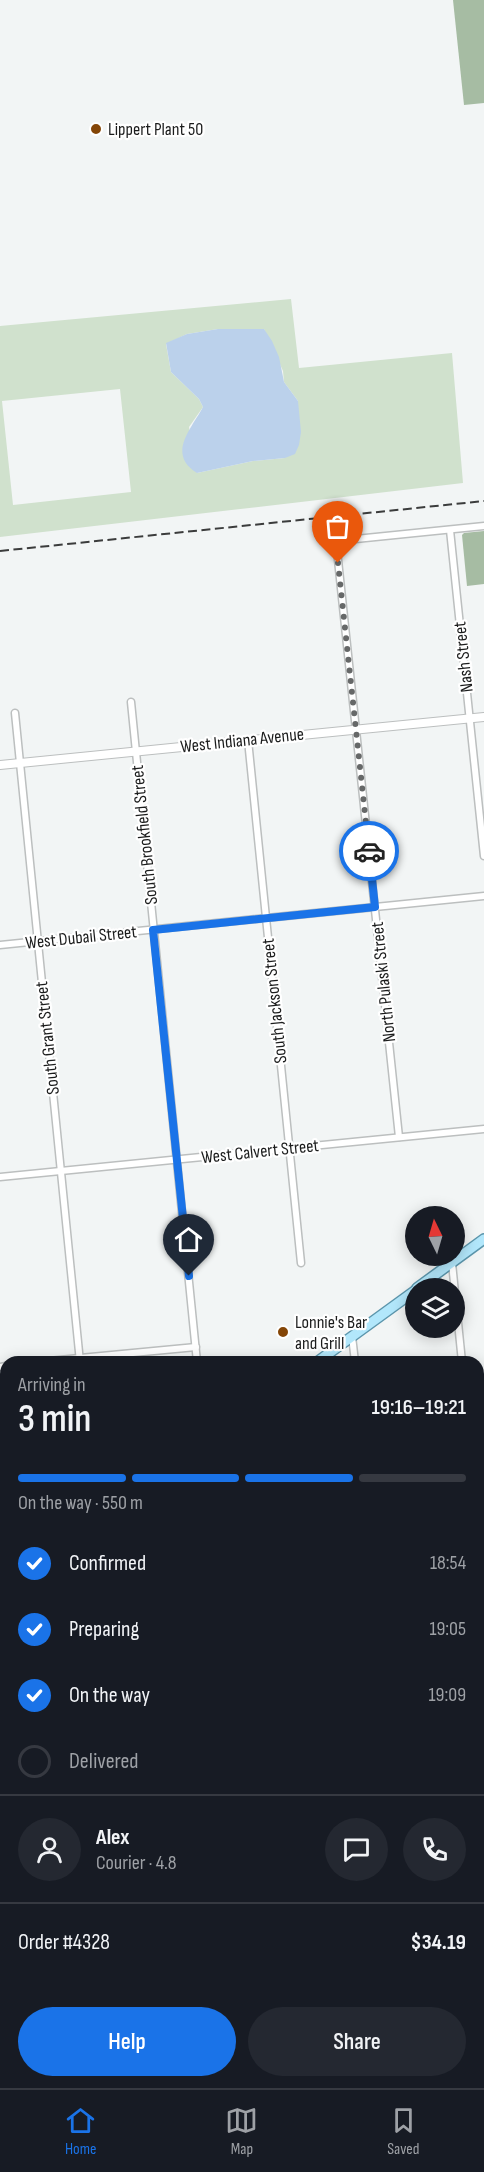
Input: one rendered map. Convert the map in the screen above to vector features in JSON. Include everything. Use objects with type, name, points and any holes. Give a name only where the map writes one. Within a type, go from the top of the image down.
[{"type":"main road","points":[[465,1253],[484,1239]]},
{"type":"main road","points":[[431,1278],[448,1266]]},
{"type":"main road","points":[[325,1356],[405,1297]]},
{"type":"street","points":[[450,530],[484,526]]},
{"type":"street","name":"North Pulaski Street","points":[[399,1137],[336,541],[450,530]]},
{"type":"street","name":"Nash Street","points":[[450,530],[484,856]]},
{"type":"street","name":"South Brookfield Street","points":[[131,702],[197,1356]]},
{"type":"street","name":"South Grant Street","points":[[15,713],[80,1356]]},
{"type":"street","name":"West Indiana Avenue","points":[[0,765],[484,717]]},
{"type":"street","name":"South Jackson Street","points":[[248,740],[301,1263]]},
{"type":"street","name":"West Dubail Street","points":[[0,945],[484,896]]},
{"type":"street","name":"West Calvert Street","points":[[0,1178],[484,1129]]},
{"type":"street","points":[[452,1266],[461,1356]]},
{"type":"street","points":[[352,1336],[354,1356]]},
{"type":"street","points":[[116,1356],[196,1347]]},
{"type":"green space","points":[[453,0],[484,0],[484,103],[464,105]]},
{"type":"green space","points":[[291,299],[299,368],[452,353],[463,483],[0,537],[0,326]],"holes":[[[218,329],[264,329],[283,371],[284,382],[298,401],[285,458],[253,461],[197,473],[189,427],[203,407],[199,399],[171,372],[166,344],[187,334]],[[120,389],[131,492],[13,505],[2,401]]]},
{"type":"green space","points":[[484,531],[484,584],[467,586],[462,535]]},
{"type":"water","points":[[218,329],[264,329],[272,341],[279,357],[284,382],[298,401],[301,432],[295,454],[285,458],[253,461],[197,473],[188,466],[183,458],[184,441],[203,407],[199,399],[171,372],[166,343],[187,334]]},
{"type":"railway","points":[[0,551],[484,501]]},
{"type":"way so far","points":[[338,563],[369,851]]},
{"type":"place","name":"Lippert Plant 50","points":[[96,129]]},
{"type":"place","name":"Lonnie's Bar and Grill","points":[[283,1332]]},
{"type":"route","points":[[189,1276],[153,930],[375,907],[369,851]]}]
